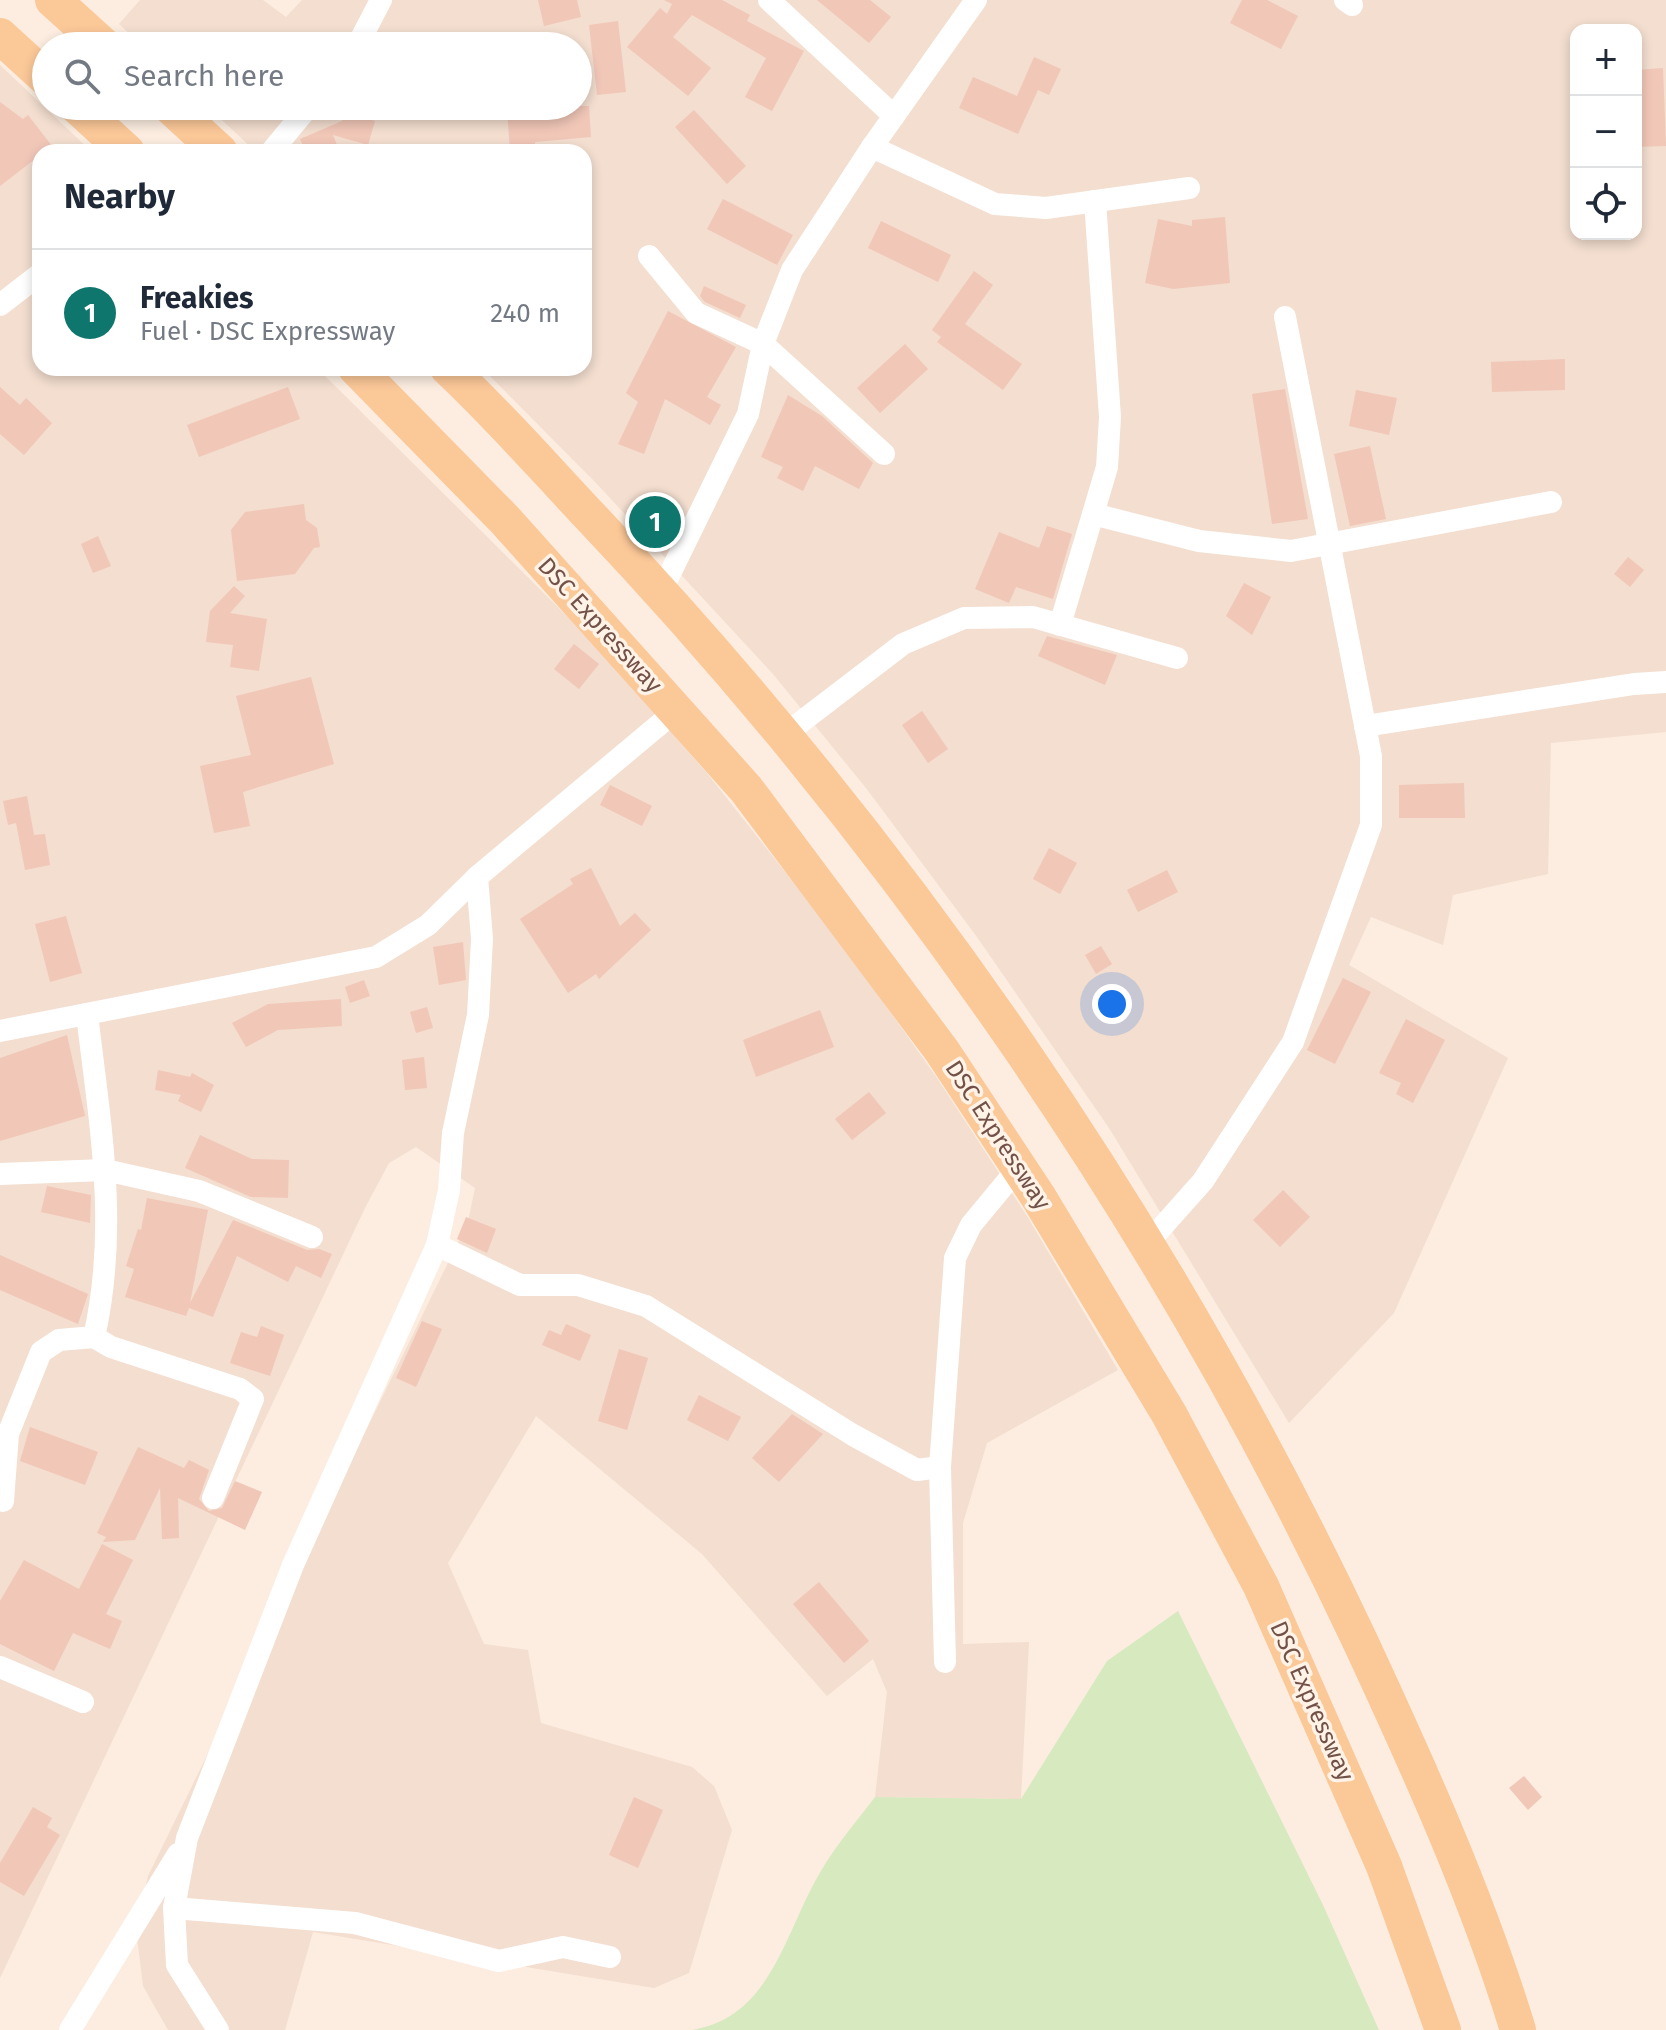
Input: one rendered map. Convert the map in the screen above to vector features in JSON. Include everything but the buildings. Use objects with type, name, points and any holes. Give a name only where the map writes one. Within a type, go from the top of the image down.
[{"type":"main road","points":[[53,0],[88,32]]},
{"type":"main road","points":[[0,36],[32,65]]},
{"type":"main road","points":[[92,120],[118,144]]},
{"type":"main road","points":[[185,120],[211,144]]},
{"type":"main road","name":"DSC Expressway","points":[[364,376],[505,520],[678,709],[746,789],[942,1051],[1019,1167],[1083,1266],[1169,1414],[1261,1586],[1384,1866],[1444,2025]]},
{"type":"main road","points":[[456,376],[662,590],[784,735],[954,952],[1078,1134],[1198,1332],[1312,1540],[1411,1749],[1486,1929],[1518,2030]]},
{"type":"street","points":[[364,32],[381,0]]},
{"type":"street","points":[[769,0],[894,116]]},
{"type":"street","points":[[662,590],[748,414],[763,344],[792,270],[872,147],[976,0]]},
{"type":"street","points":[[278,144],[297,120]]},
{"type":"street","points":[[872,147],[995,204],[1046,208],[1189,188]]},
{"type":"street","points":[[1060,625],[1107,467],[1110,417],[1095,201]]},
{"type":"street","points":[[649,256],[696,313],[763,344],[884,454]]},
{"type":"street","points":[[0,305],[32,280]]},
{"type":"street","points":[[1146,1245],[1203,1181],[1293,1042],[1371,825],[1371,756],[1285,317]]},
{"type":"street","points":[[1093,514],[1199,541],[1291,551],[1551,502]]},
{"type":"street","points":[[784,735],[903,644],[964,618],[1033,617],[1177,658]]},
{"type":"street","points":[[1365,726],[1634,684],[1666,682]]},
{"type":"street","points":[[0,1031],[376,957],[428,925],[477,877],[678,709]]},
{"type":"street","points":[[70,2030],[187,1838],[293,1565],[437,1245],[449,1190],[453,1133],[478,1015],[482,939],[477,877]]},
{"type":"street","points":[[87,1014],[105,1170],[108,1257],[94,1337]]},
{"type":"street","points":[[945,1662],[940,1467],[955,1258],[971,1225],[1019,1167]]},
{"type":"street","points":[[0,1174],[105,1170],[199,1191],[312,1237]]},
{"type":"street","points":[[437,1245],[520,1285],[578,1285],[646,1306],[866,1442],[917,1470],[940,1467]]},
{"type":"street","points":[[3,1501],[8,1434],[41,1352],[59,1340],[94,1337],[111,1347],[240,1389],[253,1399],[213,1498]]},
{"type":"street","points":[[0,1667],[83,1702]]},
{"type":"street","points":[[187,1838],[174,1908],[177,1965],[218,2030]]},
{"type":"street","points":[[174,1908],[355,1923],[499,1961],[563,1947],[610,1957]]},
{"type":"shaded area","points":[[140,0],[263,0],[286,17],[302,0],[1666,0],[1666,732],[1551,743],[1548,874],[1453,895],[1443,945],[1371,917],[1349,965],[1508,1058],[1394,1313],[1289,1423],[1109,1128],[977,937],[866,788],[773,674],[597,484],[490,376],[592,376],[592,144],[247,144],[222,120],[592,120],[592,32],[128,32],[119,24]]},
{"type":"shaded area","points":[[0,65],[32,95],[32,120],[58,120],[84,144],[32,144],[32,376],[325,376],[581,630],[706,772],[840,941],[937,1078],[1027,1216],[1118,1370],[987,1443],[963,1523],[963,1644],[1029,1642],[1021,1799],[875,1797],[887,1692],[873,1659],[827,1696],[702,1554],[536,1416],[448,1563],[484,1644],[528,1650],[541,1723],[692,1767],[714,1786],[732,1830],[689,1973],[654,1988],[313,1932],[285,2030],[168,2030],[143,1986],[136,1929],[148,1876],[468,1222],[475,1188],[416,1147],[389,1163],[366,1206],[0,1978]]},
{"type":"green space","points":[[1178,1611],[1323,1905],[1379,2030],[692,2030],[719,2022],[741,2008],[759,1990],[821,1871],[875,1797],[1021,1799],[1107,1661]]},
{"type":"place","name":"Freakies","points":[[655,522]]}]
